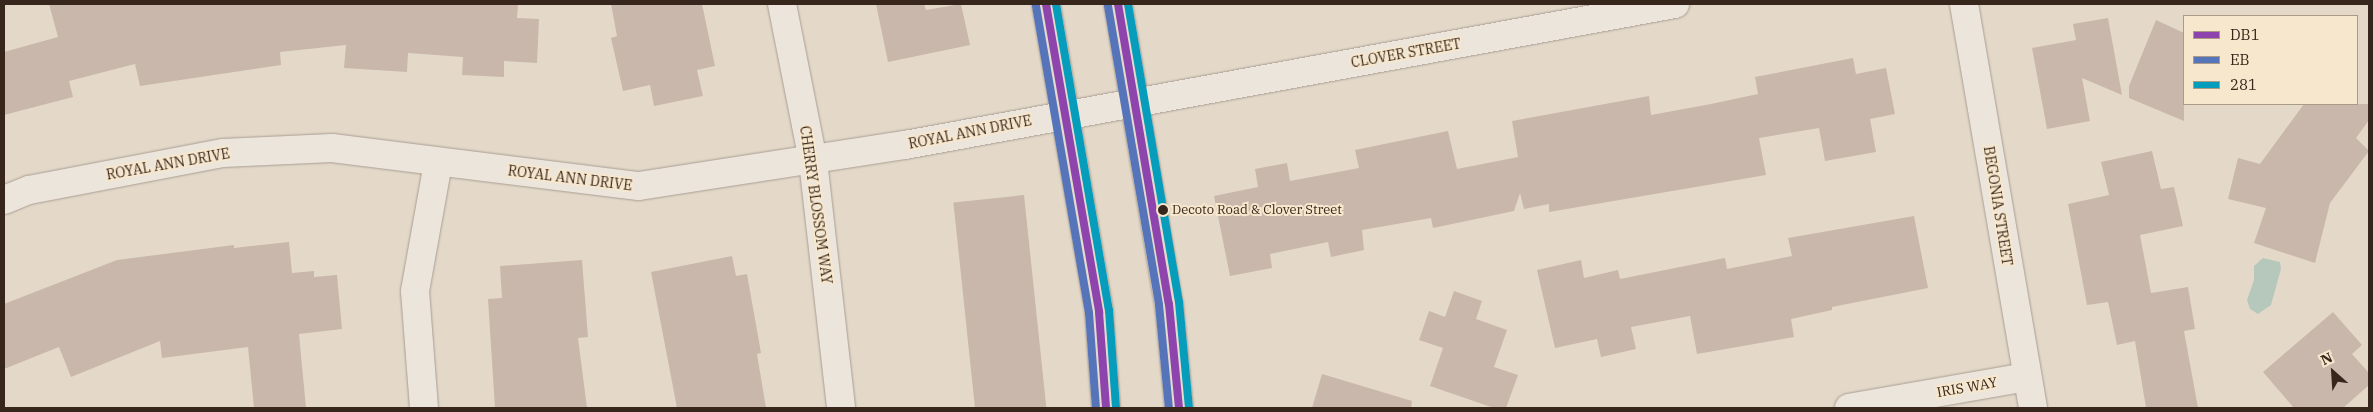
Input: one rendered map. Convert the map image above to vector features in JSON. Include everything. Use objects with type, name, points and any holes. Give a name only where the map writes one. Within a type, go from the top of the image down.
[{"type":"main road","points":[[1046,4],[1067,114],[1099,312],[1106,408]]},
{"type":"main road","points":[[1118,4],[1169,304],[1179,408]]},
{"type":"street","name":"CHERRY BLOSSOM WAY","points":[[782,4],[813,161],[840,408]]},
{"type":"street","name":"CLOVER STREET","points":[[1136,102],[1675,4]]},
{"type":"street","name":"BEGONIA STREET","points":[[1964,4],[2026,377],[2033,408]]},
{"type":"street","name":"ROYAL ANN DRIVE","points":[[4,200],[29,190],[223,153],[332,148],[438,163],[639,186],[813,161],[1136,102]]},
{"type":"street","points":[[424,408],[415,291],[438,163]]},
{"type":"street","name":"IRIS WAY","points":[[1849,408],[2026,377]]},
{"type":"shaded area","points":[[2263,258],[2280,262],[2281,269],[2271,305],[2258,314],[2250,309],[2247,300],[2254,280],[2254,266]]},
{"type":"building","points":[[49,4],[518,4],[517,18],[539,19],[537,63],[504,61],[504,77],[462,75],[463,57],[408,53],[407,72],[344,68],[346,45],[280,52],[281,65],[140,86],[135,64],[69,81],[73,97],[4,115],[4,52],[58,37]]},
{"type":"building","points":[[611,4],[702,4],[715,66],[697,70],[703,96],[654,106],[650,85],[623,91],[611,38],[617,36]]},
{"type":"building","points":[[876,4],[924,4],[926,10],[961,4],[970,45],[888,62]]},
{"type":"building","points":[[2108,18],[2122,95],[2082,78],[2090,121],[2047,129],[2032,48],[2076,40],[2073,24]]},
{"type":"building","points":[[2156,20],[2183,33],[2184,121],[2129,98],[2129,86]]},
{"type":"building","points":[[1853,58],[1856,74],[1886,68],[1895,114],[1870,119],[1876,152],[1825,161],[1819,128],[1759,138],[1766,175],[1549,212],[1549,204],[1524,209],[1520,193],[1514,211],[1433,228],[1431,218],[1362,230],[1364,250],[1331,257],[1328,242],[1270,254],[1272,268],[1230,276],[1214,196],[1258,187],[1255,169],[1287,163],[1290,181],[1359,168],[1355,150],[1448,131],[1457,169],[1518,157],[1512,121],[1649,96],[1651,115],[1711,104],[1758,94],[1755,77]]},
{"type":"building","points":[[2369,104],[2369,120],[2356,138],[2369,151],[2330,203],[2315,263],[2254,243],[2266,208],[2228,199],[2238,158],[2260,164],[2303,105]]},
{"type":"building","points":[[2152,151],[2161,189],[2174,187],[2183,226],[2140,235],[2151,293],[2188,287],[2195,329],[2184,331],[2198,408],[2146,408],[2135,341],[2117,345],[2108,302],[2087,305],[2068,204],[2109,195],[2101,162]]},
{"type":"building","points":[[1024,195],[1046,408],[975,408],[953,202]]},
{"type":"building","points":[[1914,216],[1928,288],[1832,307],[1832,310],[1791,319],[1794,337],[1697,354],[1690,316],[1631,327],[1636,349],[1601,357],[1597,339],[1555,348],[1537,270],[1581,260],[1584,278],[1618,270],[1620,279],[1725,258],[1727,269],[1792,256],[1788,238]]},
{"type":"building","points":[[289,242],[292,273],[314,271],[314,277],[337,275],[342,329],[299,334],[306,408],[254,408],[248,347],[162,358],[160,341],[71,377],[59,347],[4,369],[4,304],[117,260],[234,245],[234,248]]},
{"type":"building","points":[[732,256],[736,276],[747,274],[761,353],[757,354],[766,408],[677,408],[651,272]]},
{"type":"building","points":[[582,260],[588,337],[578,338],[587,408],[495,408],[488,299],[502,298],[500,266]]},
{"type":"building","points":[[1454,291],[1482,301],[1476,319],[1507,330],[1494,367],[1518,375],[1506,408],[1494,408],[1430,386],[1443,348],[1419,340],[1429,311],[1445,317]]},
{"type":"building","points":[[2333,312],[2362,345],[2352,354],[2369,373],[2369,385],[2343,408],[2294,408],[2263,372]]},
{"type":"building","points":[[1322,374],[1412,401],[1411,408],[1312,408]]},
{"type":"transit line","name":"DB1","points":[[1046,4],[1099,312],[1106,408]]},
{"type":"transit line","name":"281","points":[[1056,4],[1109,310],[1116,407]]},
{"type":"transit line","name":"DB1","points":[[1118,4],[1169,304],[1179,408]]},
{"type":"transit line","name":"281","points":[[1128,4],[1179,302],[1189,407]]},
{"type":"transit line","name":"EB","points":[[1036,6],[1089,313],[1096,408]]},
{"type":"transit line","name":"EB","points":[[1108,6],[1159,305],[1169,408]]},
{"type":"place","name":"Decoto Road & Clover Street","points":[[1163,210]]}]
